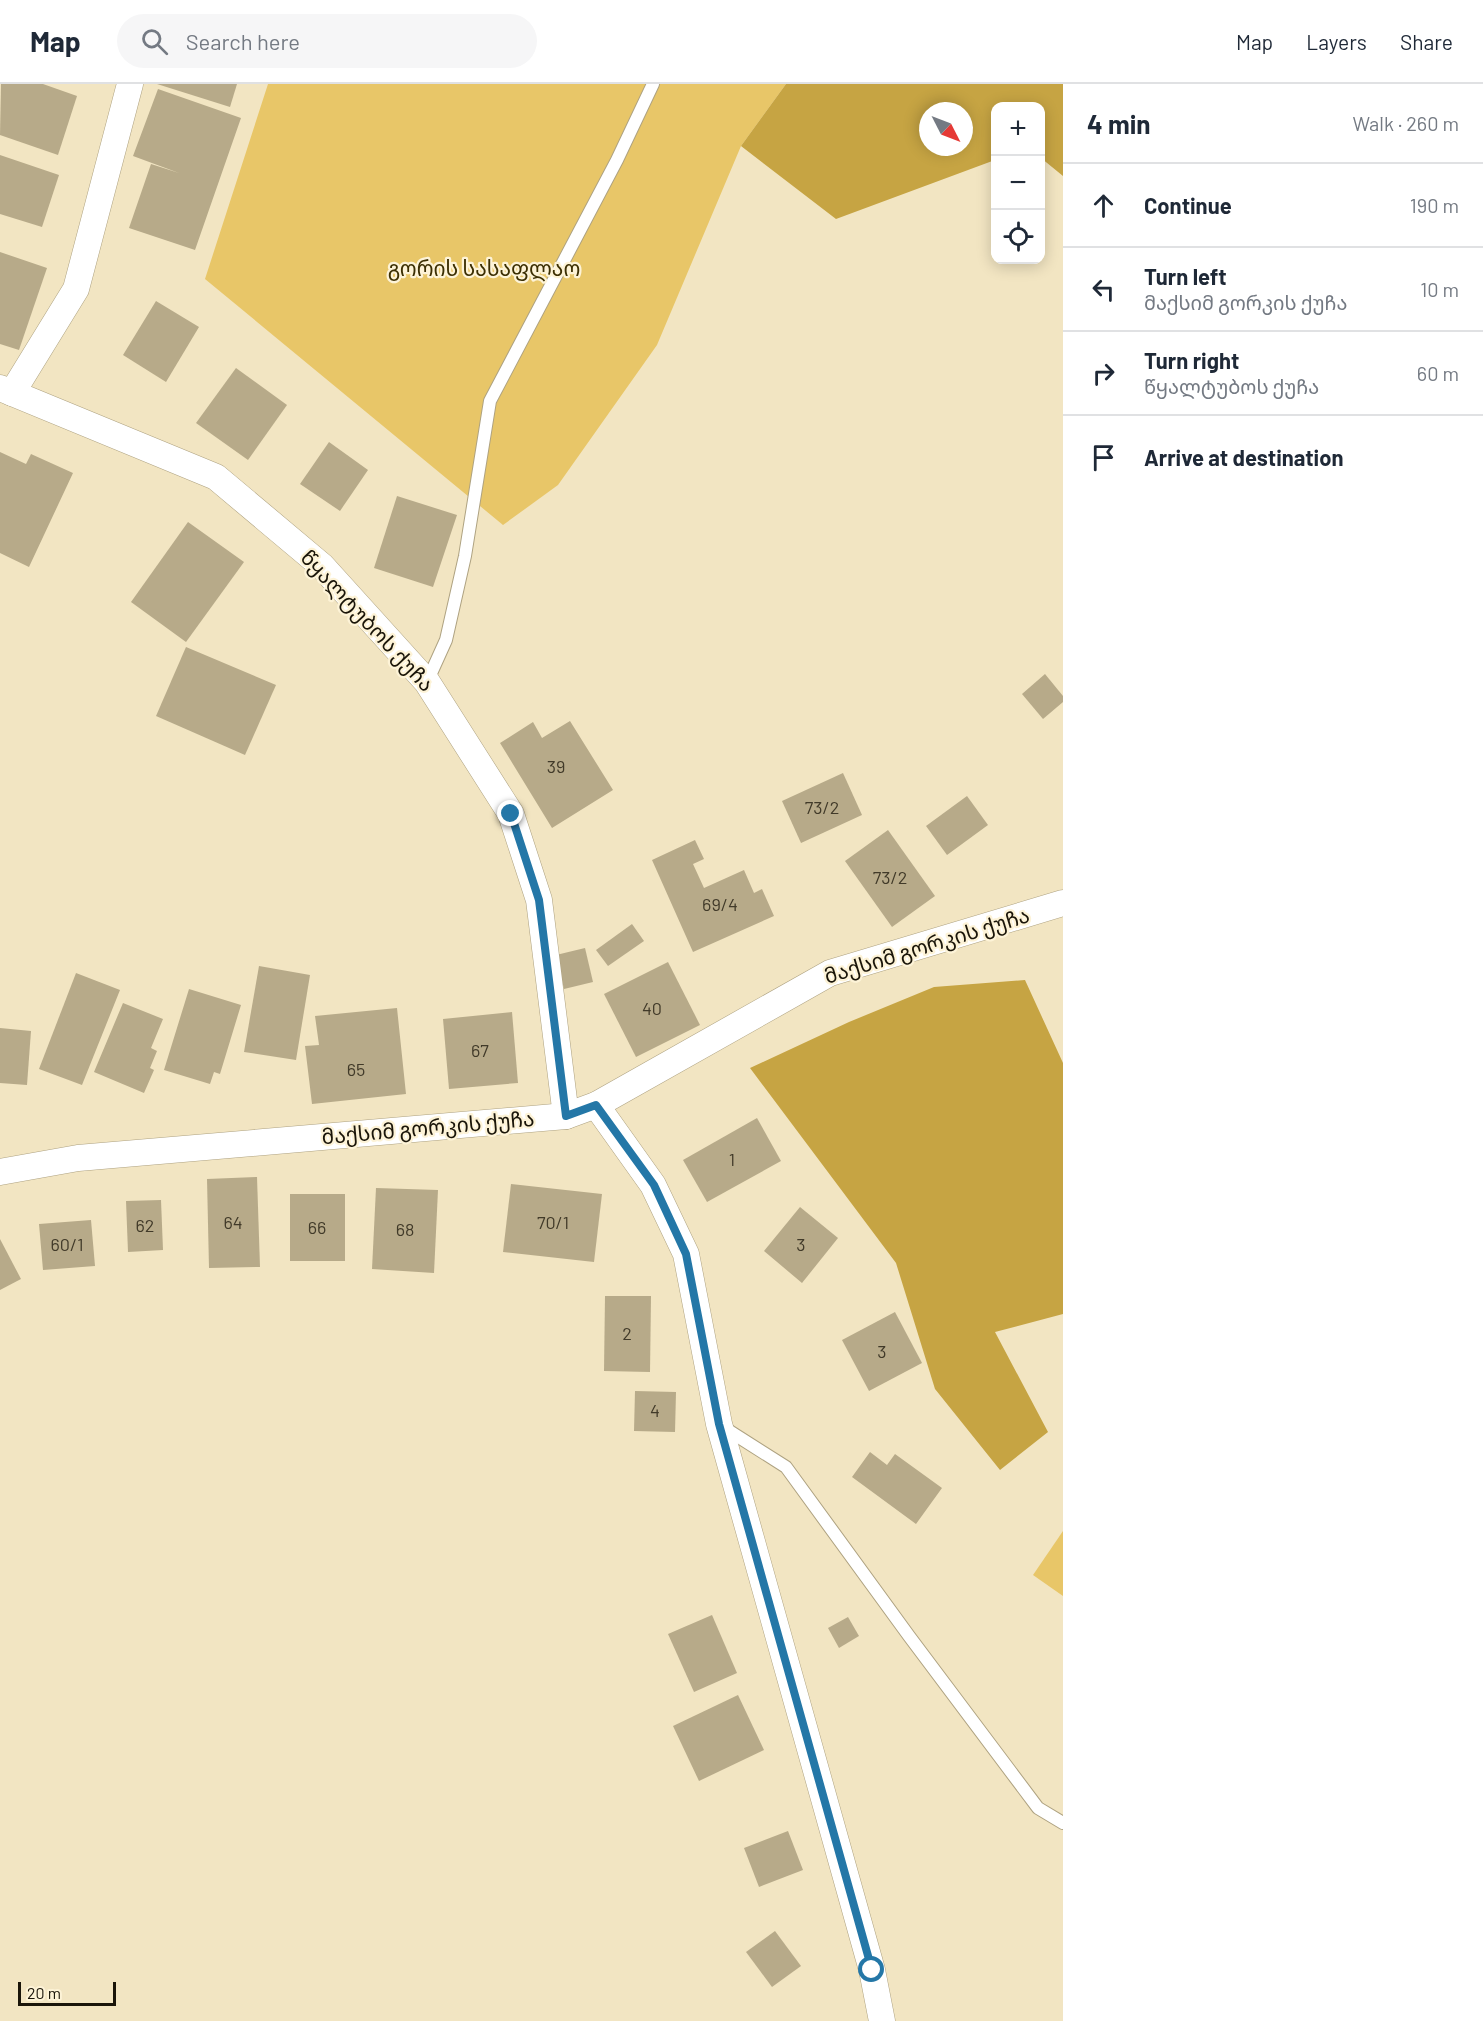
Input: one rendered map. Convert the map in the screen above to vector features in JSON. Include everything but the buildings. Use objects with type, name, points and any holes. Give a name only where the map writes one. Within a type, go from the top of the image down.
[{"type":"street","points":[[6,391],[76,289],[130,84]]},
{"type":"street","name":"წყალტუბოს ქუჩა","points":[[6,391],[216,477],[322,566],[427,682],[511,814],[539,900],[566,1116]]},
{"type":"street","name":"მაქსიმ გორკის ქუჩა","points":[[0,1172],[78,1158],[566,1116],[596,1105],[830,973],[1063,903]]},
{"type":"street","points":[[596,1105],[654,1185],[686,1254],[719,1424],[872,1970],[882,2021]]},
{"type":"lane","points":[[427,682],[446,640],[465,556],[490,401],[617,160],[653,84]]},
{"type":"lane","points":[[719,1424],[786,1467],[1038,1808],[1063,1823]]},
{"type":"green space","name":"გორის სასაფლაო","points":[[268,84],[786,84],[741,146],[657,345],[558,485],[503,525],[205,279]]},
{"type":"green space","points":[[1063,1531],[1063,1596],[1033,1575]]},
{"type":"shaded area","points":[[786,84],[1063,84],[1063,176],[1045,161],[1045,102],[991,102],[991,161],[836,219],[741,146]]},
{"type":"shaded area","points":[[1025,980],[1063,1063],[1063,1314],[995,1332],[1048,1432],[1000,1470],[935,1389],[896,1263],[750,1068],[849,1022],[934,987]]},
{"type":"route","points":[[511,814],[539,900],[566,1116],[596,1105],[654,1185],[686,1254],[719,1424],[872,1970]]}]
